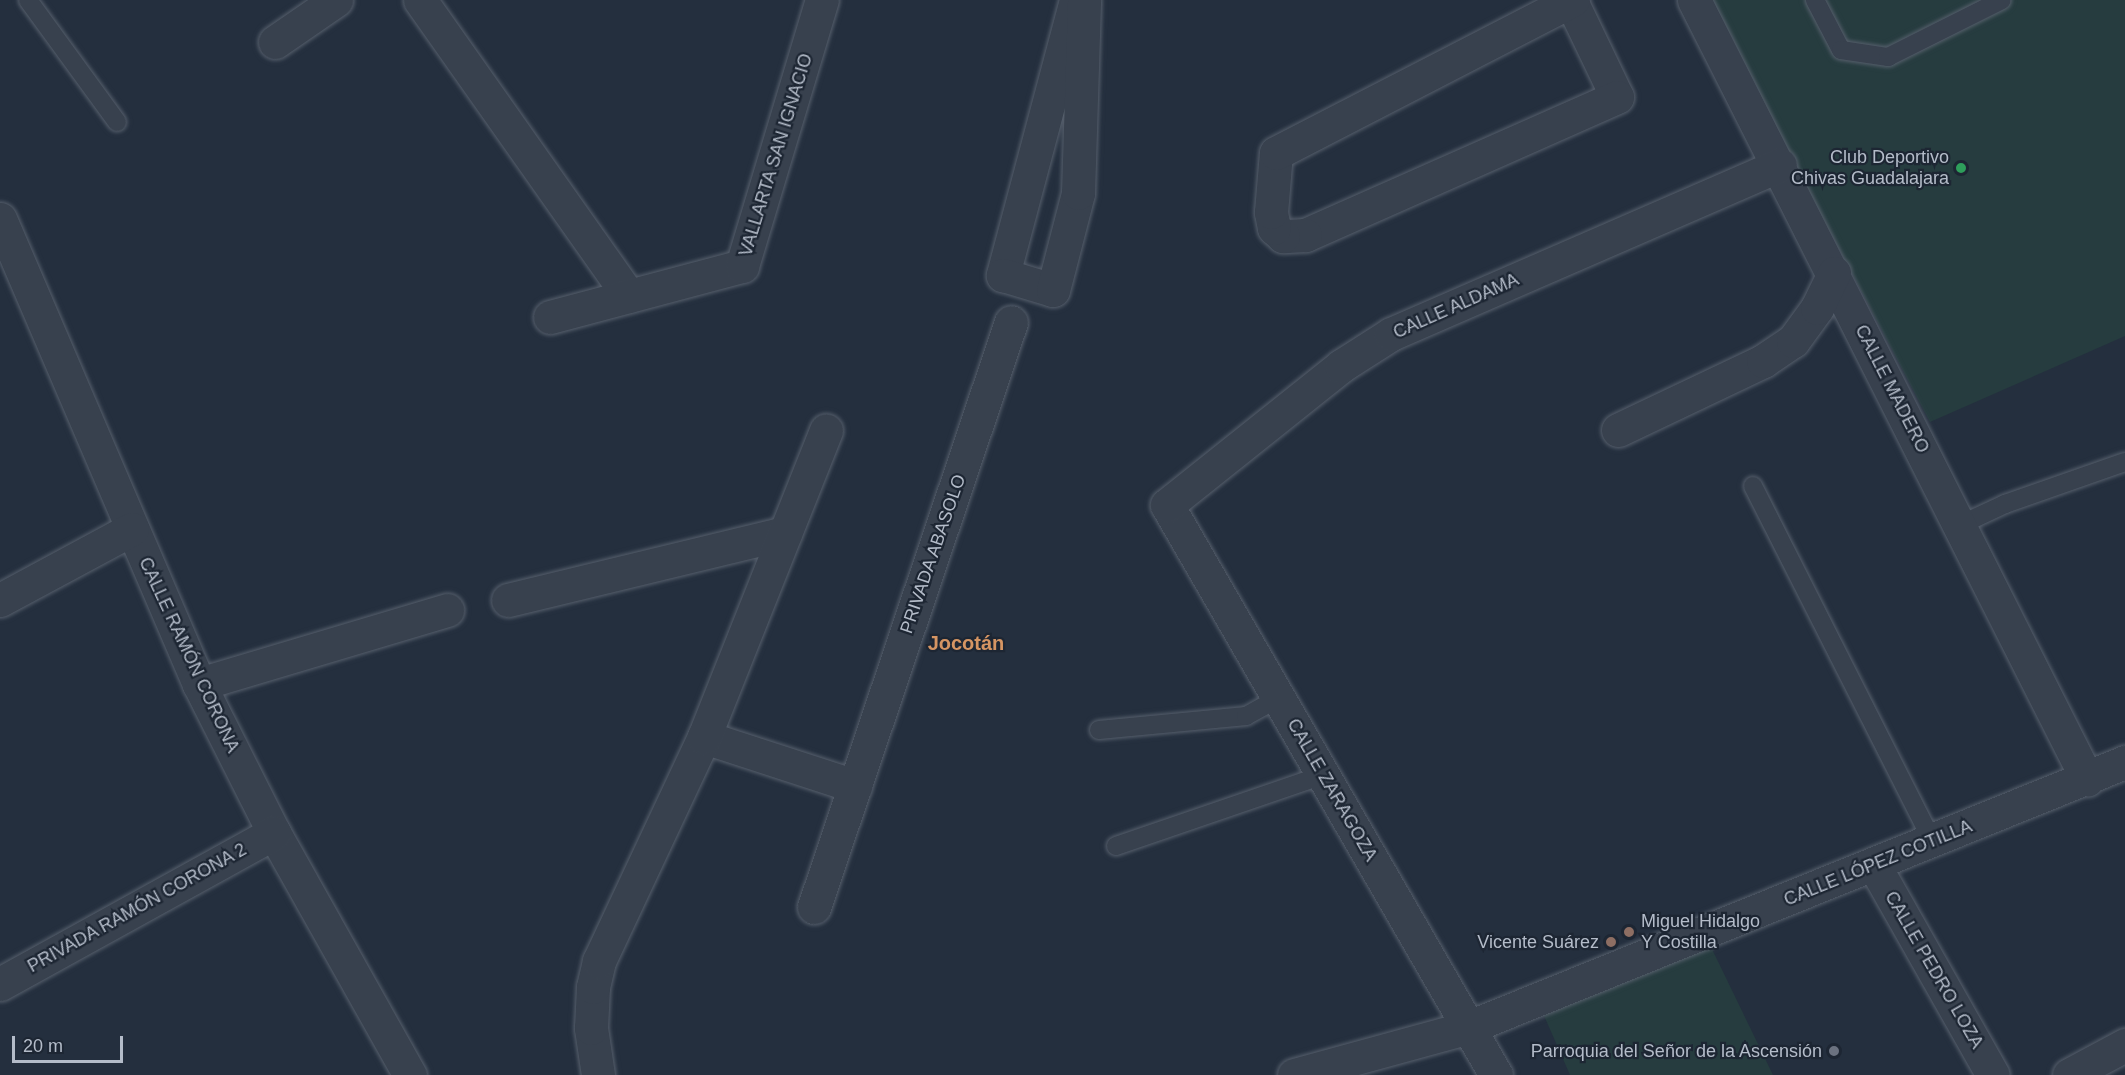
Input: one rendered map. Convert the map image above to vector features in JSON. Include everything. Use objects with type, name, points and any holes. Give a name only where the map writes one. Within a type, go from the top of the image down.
[{"type":"street","points":[[275,42],[336,0]]},
{"type":"street","points":[[420,0],[629,296]]},
{"type":"street","name":"VALLARTA SAN IGNACIO","points":[[550,317],[742,266],[822,0]]},
{"type":"street","points":[[1076,0],[1004,275],[1053,290],[1078,193],[1084,0]]},
{"type":"street","name":"CALLE MADERO","points":[[1694,0],[1780,165],[2087,779]]},
{"type":"street","points":[[1572,1],[1617,96],[1305,235],[1283,236],[1275,228],[1271,212],[1276,153],[1572,1]]},
{"type":"street","name":"CALLE ALDAMA","points":[[1167,505],[1341,366],[1391,334],[1780,165]]},
{"type":"street","name":"CALLE RAMÓN CORONA","points":[[0,219],[199,684],[274,833],[410,1075]]},
{"type":"street","points":[[1618,430],[1763,361],[1793,341],[1817,308],[1834,273]]},
{"type":"street","name":"PRIVADA ABASOLO","points":[[814,907],[1011,322]]},
{"type":"street","points":[[598,1075],[591,1028],[593,987],[600,961],[704,737],[826,430]]},
{"type":"street","name":"CALLE ZARAGOZA","points":[[1167,505],[1273,702],[1323,775],[1496,1075]]},
{"type":"street","points":[[0,600],[132,528]]},
{"type":"street","points":[[508,600],[785,533]]},
{"type":"street","points":[[199,684],[447,610]]},
{"type":"street","points":[[704,737],[855,786]]},
{"type":"street","name":"CALLE LÓPEZ COTILLA","points":[[1294,1075],[1469,1027],[2125,762]]},
{"type":"street","name":"PRIVADA RAMÓN CORONA 2","points":[[0,984],[274,833]]},
{"type":"street","name":"CALLE PEDRO LOZA","points":[[1874,865],[1993,1075]]},
{"type":"street","points":[[2069,1075],[2125,1045]]},
{"type":"lane","points":[[28,0],[117,122]]},
{"type":"lane","points":[[1815,0],[1841,50],[1888,57],[2001,0]]},
{"type":"lane","points":[[1960,525],[2005,504],[2125,462]]},
{"type":"lane","points":[[1753,486],[1932,841]]},
{"type":"lane","points":[[1099,730],[1246,716],[1273,702]]},
{"type":"lane","points":[[1116,846],[1323,775]]},
{"type":"green space","name":"Club Deportivo Chivas Guadalajara","points":[[1708,0],[2125,0],[2125,336],[1930,422]]},
{"type":"green space","points":[[1711,947],[1773,1075],[1570,1075],[1542,1011]]},
{"type":"place","name":"Club Deportivo Chivas Guadalajara","points":[[1961,168]]},
{"type":"place","name":"Miguel Hidalgo Y Costilla","points":[[1629,932]]},
{"type":"place","name":"Vicente Suárez","points":[[1611,942]]},
{"type":"place","name":"Parroquia del Señor de la Ascensión","points":[[1834,1051]]},
{"type":"district","name":"Jocotán","points":[[966,643]]}]
